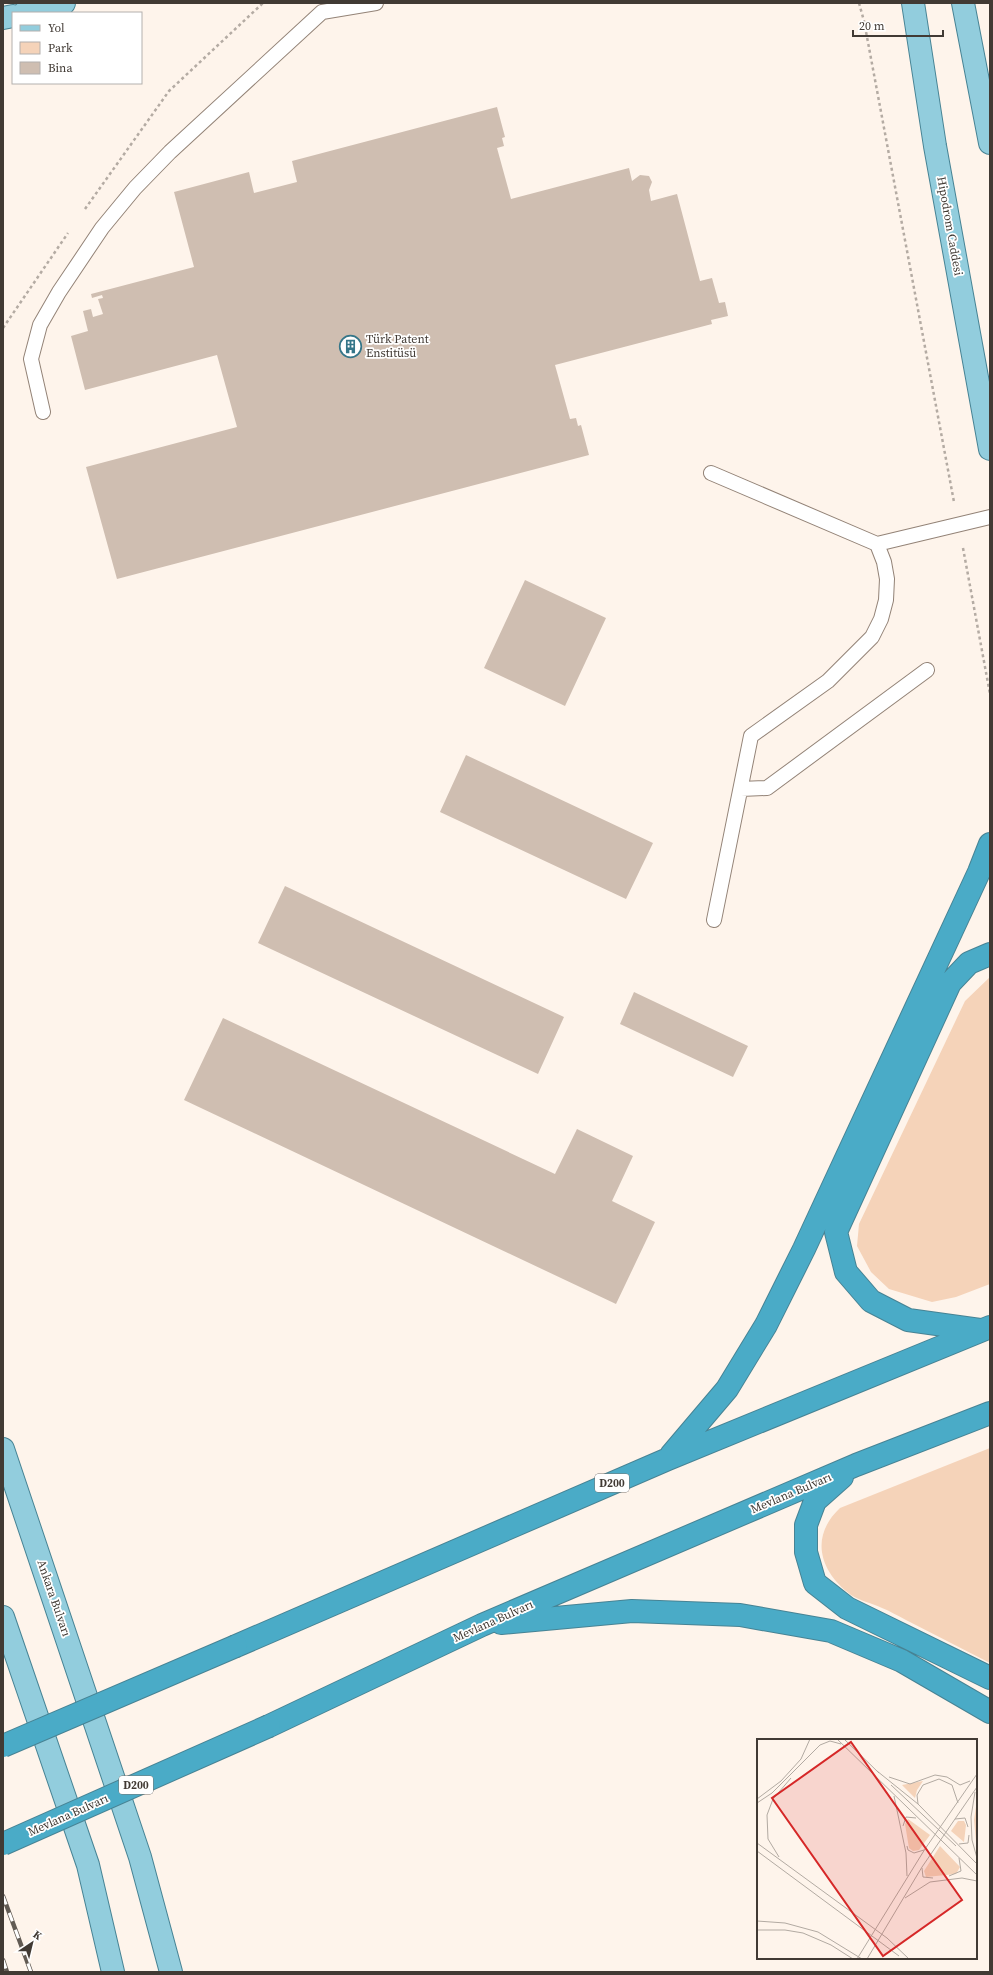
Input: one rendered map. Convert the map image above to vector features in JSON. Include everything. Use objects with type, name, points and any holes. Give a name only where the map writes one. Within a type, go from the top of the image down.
[{"type":"highway","points":[[668,1459],[727,1389],[766,1325],[804,1249],[979,872],[990,844]]},
{"type":"highway","points":[[985,1329],[908,1320],[871,1301],[846,1272],[836,1232],[950,983],[969,963],[990,954]]},
{"type":"highway","name":"D200","points":[[3,1746],[668,1459],[985,1329]]},
{"type":"highway","name":"Mevlana Bulvarı","points":[[3,1844],[269,1726],[482,1625],[856,1464],[990,1413]]},
{"type":"highway","points":[[856,1464],[815,1501],[806,1525],[806,1552],[815,1583],[846,1608],[990,1678]]},
{"type":"highway","points":[[482,1625],[632,1611],[740,1615],[831,1630],[902,1661],[990,1712]]},
{"type":"main road","points":[[28,12],[64,3]]},
{"type":"main road","name":"Hipodrom Caddesi","points":[[913,3],[935,146],[990,449]]},
{"type":"main road","points":[[963,3],[990,143]]},
{"type":"main road","name":"Ankara Bulvarı","points":[[3,1449],[140,1857],[171,1972]]},
{"type":"main road","points":[[3,1616],[88,1865],[113,1972]]},
{"type":"lane","points":[[43,412],[31,359],[40,326],[80,259],[107,222],[135,188],[170,152],[322,12],[376,3]]},
{"type":"lane","points":[[711,473],[877,544],[990,517]]},
{"type":"lane","points":[[714,920],[751,736],[828,681],[872,637],[881,619],[886,600],[887,579],[884,562],[877,544]]},
{"type":"lane","points":[[741,789],[767,788],[927,670]]},
{"type":"path","points":[[81,215],[168,91],[263,3]]},
{"type":"path","points":[[859,3],[864,21],[990,694]]},
{"type":"path","points":[[3,328],[72,228]]},
{"type":"green space","points":[[990,977],[990,1284],[956,1297],[932,1302],[889,1289],[871,1272],[857,1246],[859,1224],[965,1001]]},
{"type":"green space","points":[[990,1448],[990,1663],[878,1606],[851,1595],[840,1586],[832,1576],[822,1554],[822,1542],[824,1531],[830,1519],[840,1508]]},
{"type":"building","name":"Türk Patent Enstitüsü","points":[[497,107],[505,137],[502,138],[504,146],[497,148],[511,199],[629,168],[632,181],[640,175],[649,176],[652,182],[649,190],[651,201],[677,194],[700,281],[712,278],[719,303],[725,302],[728,316],[711,320],[712,324],[555,365],[570,419],[576,418],[578,426],[581,425],[589,455],[117,579],[86,467],[237,427],[217,355],[85,390],[71,336],[88,331],[83,311],[91,309],[93,317],[103,314],[98,299],[103,298],[102,295],[92,298],[91,294],[194,267],[174,192],[249,172],[254,193],[297,182],[292,161]]},
{"type":"building","points":[[525,580],[606,618],[565,706],[484,668]]},
{"type":"building","points":[[466,755],[653,843],[626,899],[440,812]]},
{"type":"building","points":[[285,886],[564,1017],[538,1074],[258,943]]},
{"type":"building","points":[[634,992],[748,1046],[733,1077],[620,1024]]},
{"type":"building","points":[[223,1018],[555,1174],[577,1129],[633,1156],[612,1201],[655,1222],[616,1304],[184,1100]]},
{"type":"railway","points":[[3,1896],[31,1972]]},
{"type":"railway","points":[[3,1960],[7,1972]]},
{"type":"place","name":"Türk Patent Enstitüsü","points":[[351,346]]}]
